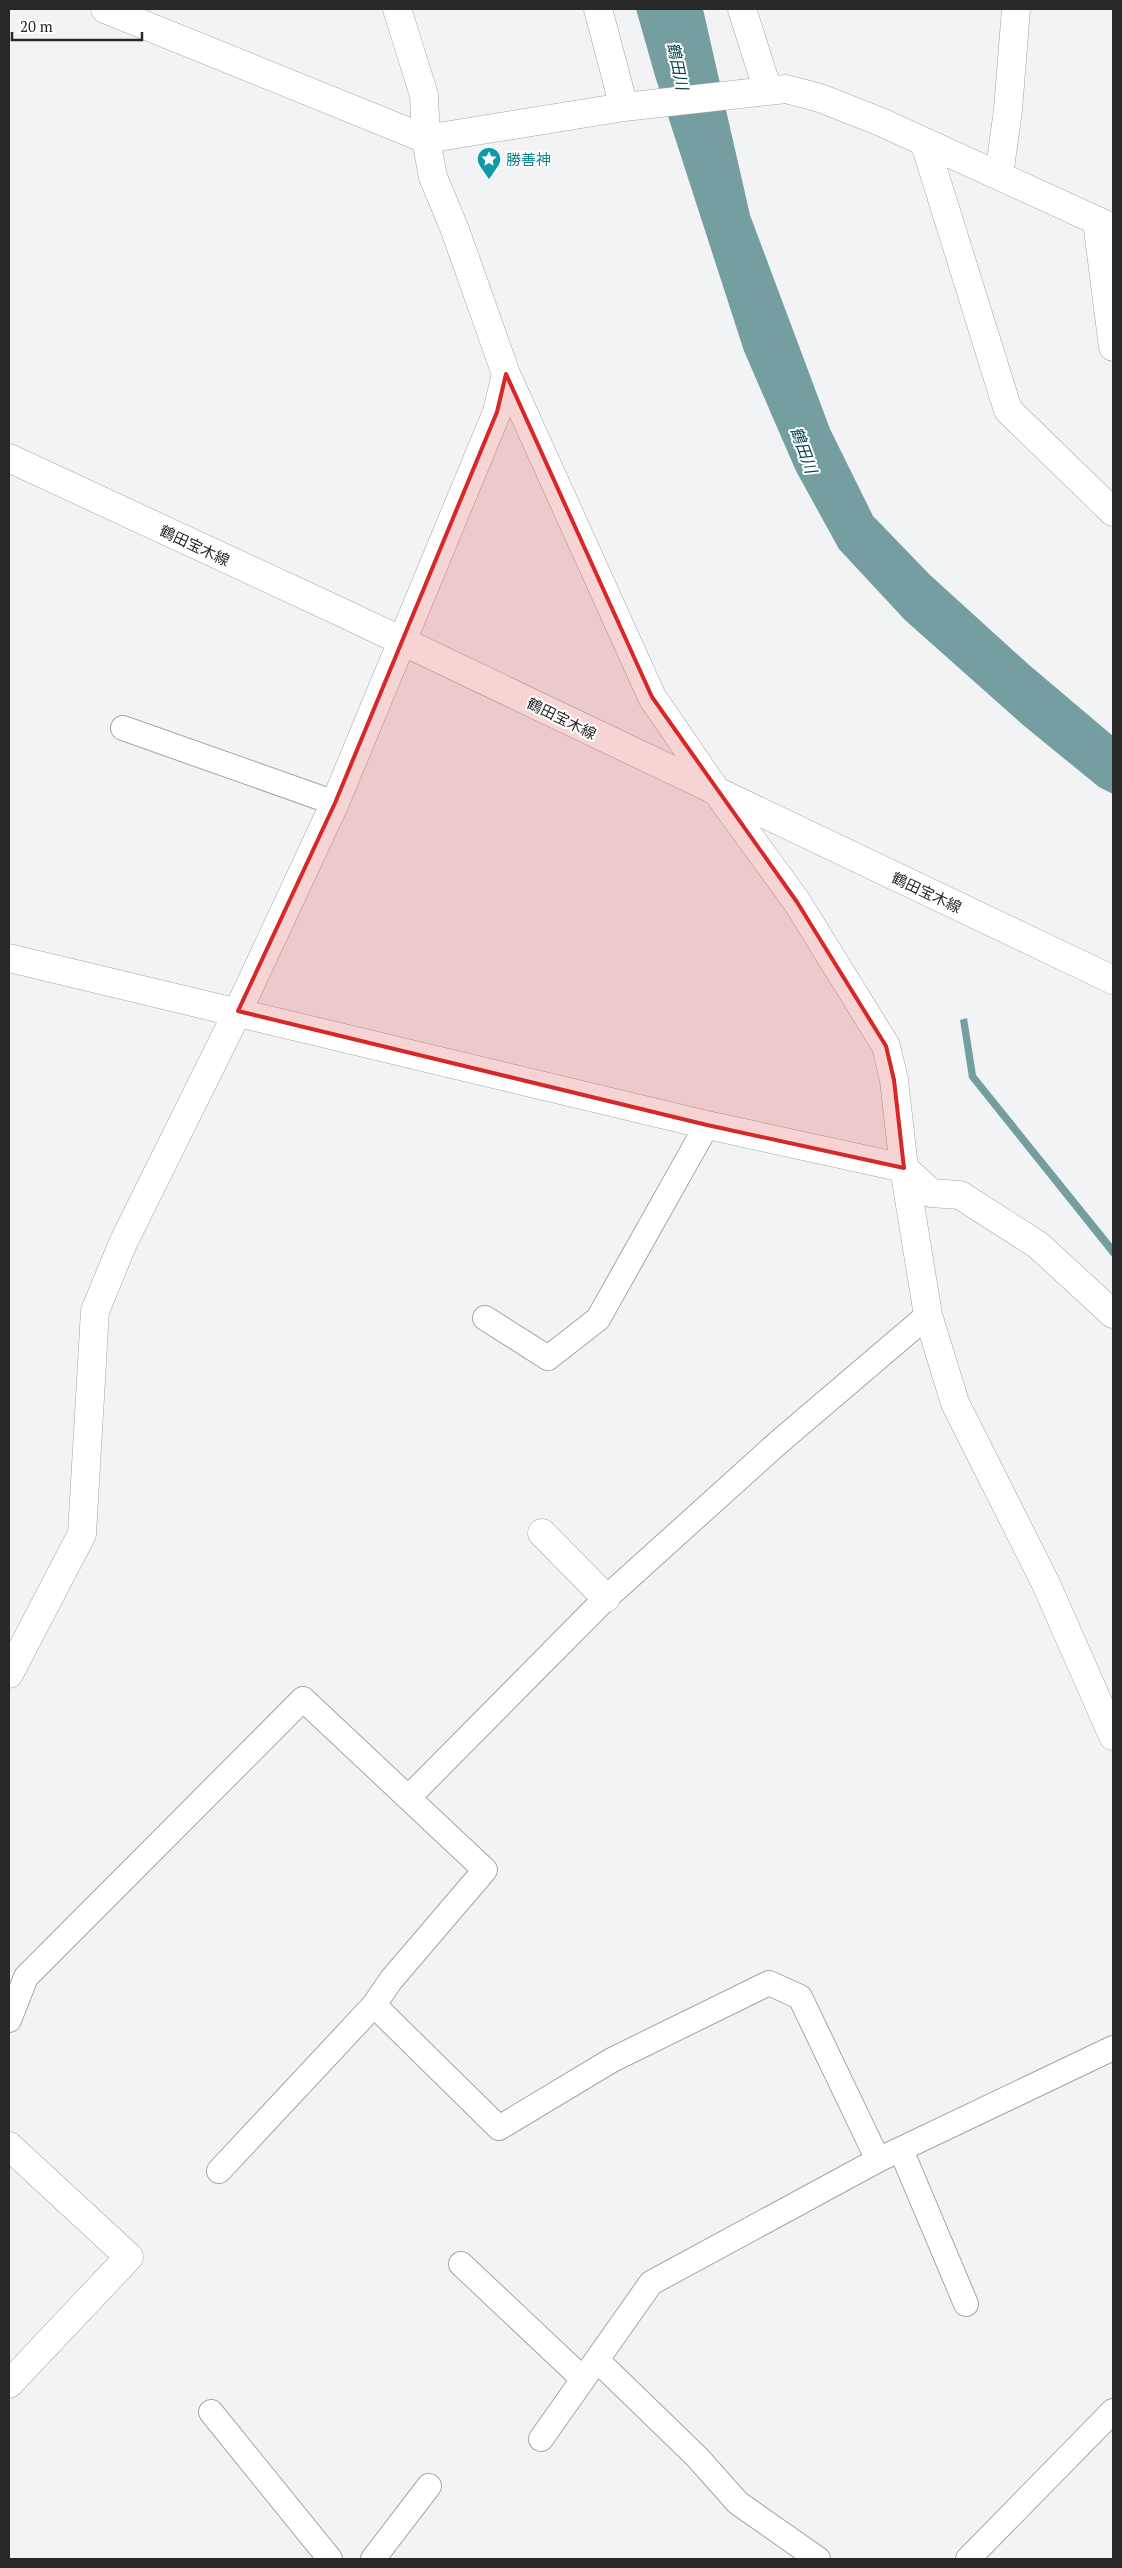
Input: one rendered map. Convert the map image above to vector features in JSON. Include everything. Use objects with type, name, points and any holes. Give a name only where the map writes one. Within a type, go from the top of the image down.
[{"type":"street","points":[[105,9],[426,139],[634,106],[786,90],[820,98],[881,122],[925,144],[1105,224],[1113,347]]},
{"type":"street","points":[[397,9],[424,95],[426,139],[433,177],[455,230],[506,374],[652,697],[717,792],[797,902],[886,1046],[894,1080],[904,1168],[928,1315],[955,1404],[1046,1584],[1113,1736]]},
{"type":"street","points":[[598,9],[634,106]]},
{"type":"street","points":[[742,9],[758,93]]},
{"type":"street","points":[[998,175],[1008,110],[1016,9]]},
{"type":"street","points":[[925,144],[1008,410],[1113,512]]},
{"type":"street","points":[[9,1674],[82,1534],[94,1311],[123,1242],[238,1011],[335,803],[497,412],[506,374]]},
{"type":"street","name":"鶴田宝木線","points":[[9,458],[402,641],[1113,980]]},
{"type":"street","points":[[9,958],[238,1011],[707,1125],[904,1168],[930,1193],[960,1195],[1038,1245],[1113,1314]]},
{"type":"street","points":[[542,1533],[606,1598]]},
{"type":"street","points":[[9,2146],[129,2257],[9,2384]]},
{"type":"lane","points":[[123,728],[335,803]]},
{"type":"lane","points":[[485,1318],[548,1358],[598,1318],[707,1125]]},
{"type":"lane","points":[[408,1797],[606,1598],[779,1442],[928,1315]]},
{"type":"lane","points":[[9,2020],[26,1977],[303,1699],[485,1870],[391,1980],[374,2005],[219,2171]]},
{"type":"lane","points":[[374,2005],[499,2128],[612,2060],[769,1983],[800,1997],[878,2160]]},
{"type":"lane","points":[[541,2439],[651,2282],[878,2160],[1113,2048]]},
{"type":"lane","points":[[900,2150],[966,2304]]},
{"type":"lane","points":[[461,2264],[698,2458],[738,2503],[818,2559]]},
{"type":"lane","points":[[968,2559],[1113,2411]]},
{"type":"lane","points":[[211,2412],[330,2559]]},
{"type":"lane","points":[[374,2559],[429,2486]]},
{"type":"highlighted area","points":[[506,374],[652,697],[797,902],[886,1046],[894,1080],[904,1168],[707,1125],[238,1011],[335,803],[497,412]]},
{"type":"water","name":"鶴田川","points":[[636,9],[703,9],[750,215],[830,429],[873,516],[930,575],[1028,664],[1113,736],[1113,794],[1099,787],[1023,725],[905,620],[839,549],[796,471],[744,351],[655,76]]},
{"type":"water","points":[[967,1018],[976,1075],[1113,1245],[1113,1258],[969,1078],[960,1020]]},
{"type":"place","name":"勝善神","points":[[489,180]]}]
